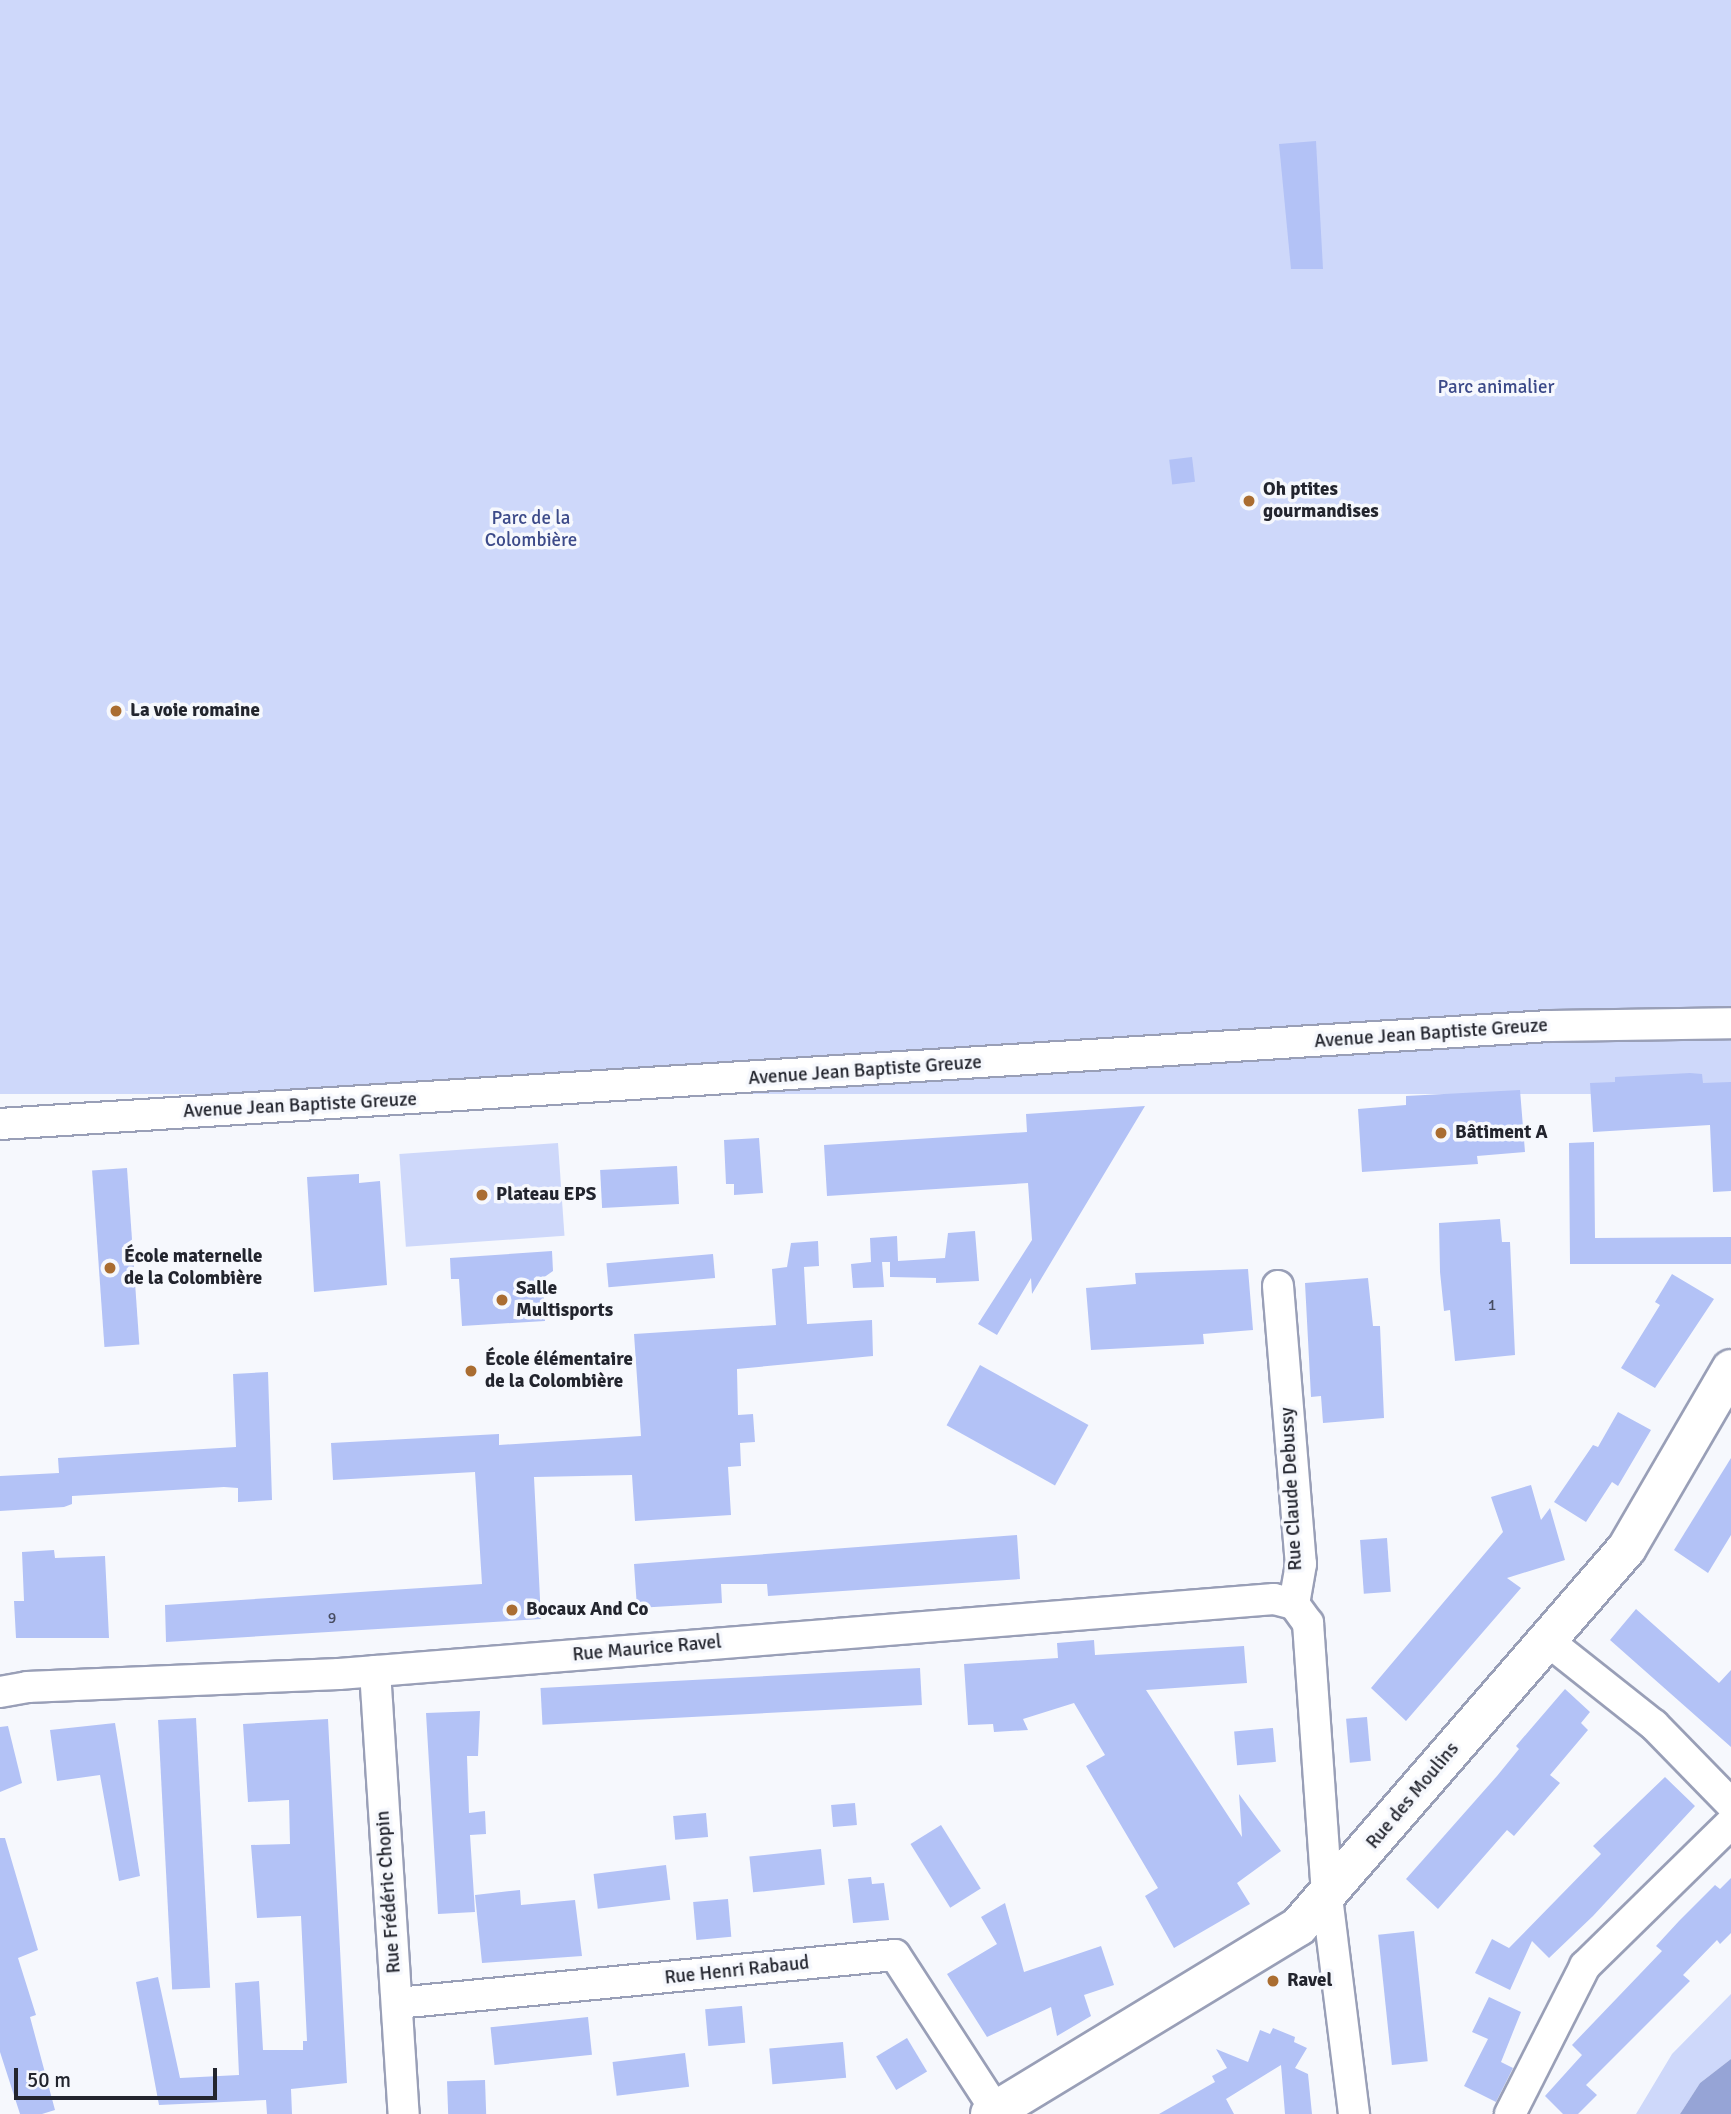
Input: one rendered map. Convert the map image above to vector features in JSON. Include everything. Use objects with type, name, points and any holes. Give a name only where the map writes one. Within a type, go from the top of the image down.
[{"type":"street","name":"Avenue Jean Baptiste Greuze","points":[[0,1124],[1550,1026],[1731,1023]]},
{"type":"street","name":"Rue Claude Debussy","points":[[1278,1286],[1301,1564],[1294,1604]]},
{"type":"street","name":"Rue des Moulins","points":[[992,2111],[1285,1937],[1327,1897],[1627,1548],[1731,1368]]},
{"type":"street","name":"Rue Maurice Ravel","points":[[0,1692],[27,1687],[374,1671],[1274,1599],[1294,1604]]},
{"type":"street","points":[[1294,1604],[1308,1623],[1327,1897],[1354,2114]]},
{"type":"street","points":[[1548,1641],[1654,1726],[1731,1804]]},
{"type":"street","name":"Rue Frédéric Chopin","points":[[374,1671],[404,2114]]},
{"type":"street","points":[[1510,2114],[1585,1966],[1731,1824]]},
{"type":"street","name":"Rue Henri Rabaud","points":[[397,2003],[895,1955],[992,2111]]},
{"type":"green space","name":"Parc de la Colombière","points":[[0,0],[1731,0],[1731,1094],[0,1094]]},
{"type":"green space","name":"Plateau EPS","points":[[558,1143],[564,1236],[406,1247],[399,1154]]},
{"type":"green space","points":[[1731,1994],[1731,2059],[1700,2083],[1680,2114],[1636,2114],[1672,2054]]},
{"type":"shaded area","points":[[1731,2059],[1731,2114],[1680,2114],[1700,2083]]},
{"type":"building","points":[[1316,141],[1323,269],[1291,269],[1279,144]]},
{"type":"building","points":[[1192,457],[1195,482],[1172,485],[1169,460]]},
{"type":"building","points":[[1702,1074],[1703,1083],[1731,1082],[1731,1191],[1713,1192],[1710,1125],[1593,1132],[1590,1083],[1615,1082],[1615,1077]]},
{"type":"building","name":"Bâtiment A","points":[[1520,1090],[1525,1152],[1477,1156],[1478,1164],[1362,1172],[1358,1109],[1406,1105],[1406,1096]]},
{"type":"building","points":[[1145,1106],[1032,1294],[1031,1278],[997,1335],[978,1324],[1032,1240],[1028,1183],[827,1196],[824,1145],[1027,1132],[1026,1114]]},
{"type":"building","points":[[759,1138],[763,1193],[734,1195],[734,1184],[726,1184],[724,1140]]},
{"type":"building","points":[[1594,1142],[1595,1238],[1731,1237],[1731,1264],[1570,1264],[1569,1143]]},
{"type":"building","points":[[677,1166],[679,1204],[602,1208],[600,1170]]},
{"type":"building","points":[[127,1168],[139,1345],[104,1347],[92,1170]]},
{"type":"building","points":[[359,1174],[359,1183],[380,1181],[387,1285],[314,1292],[307,1177]]},
{"type":"building","points":[[1500,1219],[1502,1242],[1510,1242],[1515,1355],[1455,1361],[1450,1310],[1444,1311],[1439,1223]]},
{"type":"building","points":[[975,1231],[979,1281],[936,1283],[936,1278],[890,1277],[890,1262],[882,1262],[884,1287],[853,1288],[851,1264],[871,1262],[870,1238],[897,1236],[898,1261],[945,1258],[948,1233]]},
{"type":"building","points":[[818,1241],[819,1266],[804,1267],[807,1324],[872,1320],[873,1356],[737,1369],[738,1415],[753,1414],[755,1442],[740,1443],[741,1466],[728,1467],[731,1515],[635,1521],[632,1475],[534,1477],[541,1619],[166,1642],[165,1605],[482,1584],[475,1472],[333,1480],[331,1443],[499,1434],[499,1445],[641,1436],[634,1334],[776,1325],[772,1269],[787,1267],[791,1243]]},
{"type":"building","name":"Salle Multisports","points":[[552,1251],[553,1271],[543,1278],[545,1321],[462,1326],[459,1279],[451,1279],[450,1258]]},
{"type":"building","points":[[713,1254],[715,1278],[608,1287],[606,1263]]},
{"type":"building","points":[[1248,1269],[1253,1330],[1203,1334],[1204,1344],[1091,1350],[1086,1288],[1136,1284],[1135,1273]]},
{"type":"building","points":[[1672,1274],[1714,1299],[1655,1388],[1621,1368],[1660,1305],[1655,1302]]},
{"type":"building","points":[[1368,1278],[1373,1326],[1380,1326],[1384,1418],[1323,1423],[1321,1396],[1311,1397],[1305,1283]]},
{"type":"building","points":[[980,1365],[1088,1425],[1055,1485],[947,1425]]},
{"type":"building","points":[[268,1372],[272,1500],[238,1502],[238,1488],[224,1487],[72,1496],[72,1504],[64,1507],[0,1511],[0,1476],[59,1473],[58,1458],[236,1447],[233,1374]]},
{"type":"building","points":[[1618,1412],[1651,1430],[1618,1486],[1612,1482],[1586,1522],[1554,1502],[1593,1445],[1598,1447]]},
{"type":"building","points":[[1731,1458],[1731,1535],[1708,1573],[1674,1550]]},
{"type":"building","points":[[1531,1485],[1541,1520],[1550,1508],[1565,1560],[1507,1578],[1521,1588],[1406,1721],[1371,1688],[1503,1532],[1491,1497]]},
{"type":"building","points":[[1017,1535],[1020,1579],[768,1596],[767,1584],[721,1584],[722,1603],[637,1608],[634,1564]]},
{"type":"building","points":[[1387,1538],[1391,1592],[1364,1594],[1360,1540]]},
{"type":"building","points":[[54,1550],[55,1558],[105,1556],[109,1638],[16,1638],[14,1601],[24,1601],[22,1552]]},
{"type":"building","points":[[1636,1609],[1719,1683],[1731,1670],[1731,1747],[1610,1640]]},
{"type":"building","points":[[1094,1640],[1095,1655],[1244,1646],[1247,1683],[1146,1690],[1242,1837],[1239,1794],[1281,1851],[1237,1883],[1250,1904],[1174,1948],[1145,1896],[1158,1888],[1086,1766],[1105,1755],[1074,1703],[1023,1719],[1028,1730],[994,1732],[993,1724],[968,1725],[964,1664],[1058,1658],[1057,1643]]},
{"type":"building","points":[[920,1668],[922,1705],[542,1725],[541,1688]]},
{"type":"building","points":[[1565,1689],[1590,1712],[1581,1723],[1588,1730],[1550,1775],[1560,1783],[1514,1836],[1507,1830],[1438,1909],[1406,1879],[1497,1776],[1519,1749],[1516,1746]]},
{"type":"building","points":[[480,1711],[478,1756],[467,1756],[469,1813],[485,1811],[486,1834],[470,1835],[475,1912],[438,1914],[426,1713]]},
{"type":"building","points":[[1367,1717],[1371,1761],[1350,1763],[1346,1719]]},
{"type":"building","points":[[196,1718],[210,1988],[172,1990],[158,1720]]},
{"type":"building","points":[[328,1719],[347,2083],[291,2089],[292,2114],[267,2114],[266,2100],[159,2105],[136,1982],[158,1977],[180,2078],[239,2075],[235,1983],[259,1981],[263,2050],[303,2050],[303,2041],[307,2041],[301,1916],[257,1918],[251,1845],[290,1844],[289,1800],[248,1802],[243,1724]]},
{"type":"building","points":[[115,1723],[140,1876],[119,1881],[100,1775],[57,1781],[50,1730]]},
{"type":"building","points":[[8,1726],[22,1783],[0,1792],[0,1727]]},
{"type":"building","points":[[1273,1728],[1276,1762],[1237,1765],[1234,1731]]},
{"type":"building","points":[[1665,1777],[1695,1806],[1593,1916],[1549,1958],[1532,1941],[1510,1990],[1475,1973],[1492,1939],[1509,1948],[1601,1854],[1593,1846]]},
{"type":"building","points":[[855,1803],[857,1825],[833,1827],[831,1805]]},
{"type":"building","points":[[706,1813],[708,1837],[675,1840],[673,1816]]},
{"type":"building","points":[[941,1825],[981,1889],[950,1908],[910,1844]]},
{"type":"building","points":[[0,1838],[5,1838],[38,1950],[18,1958],[36,2015],[30,2017],[55,2110],[42,2114],[20,2114],[0,2052]]},
{"type":"building","points":[[821,1849],[825,1885],[753,1892],[749,1857]]},
{"type":"building","points":[[666,1865],[670,1900],[598,1909],[594,1874]]},
{"type":"building","points":[[871,1877],[872,1884],[884,1883],[889,1920],[853,1923],[848,1879]]},
{"type":"building","points":[[1731,1878],[1731,1933],[1720,1944],[1717,1940],[1683,1975],[1690,1981],[1586,2085],[1597,2095],[1578,2114],[1563,2114],[1545,2096],[1582,2055],[1572,2045],[1662,1951],[1656,1946],[1679,1921],[1715,1885],[1720,1889]]},
{"type":"building","points":[[520,1890],[521,1905],[575,1900],[582,1956],[482,1963],[475,1895]]},
{"type":"building","points":[[728,1899],[731,1937],[696,1940],[693,1902]]},
{"type":"building","points":[[1005,1903],[1024,1972],[1101,1946],[1114,1985],[1084,1995],[1091,2016],[1057,2036],[1051,2007],[987,2037],[947,1974],[997,1944],[981,1917]]},
{"type":"building","points":[[1414,1931],[1428,2061],[1392,2065],[1378,1935]]},
{"type":"building","points":[[1489,1997],[1521,2012],[1501,2062],[1513,2068],[1496,2102],[1464,2086],[1488,2039],[1472,2032]]},
{"type":"building","points":[[742,2006],[745,2043],[708,2046],[705,2009]]},
{"type":"building","points":[[588,2017],[592,2055],[495,2065],[491,2027]]},
{"type":"building","points":[[1273,2028],[1295,2037],[1294,2042],[1307,2048],[1295,2068],[1308,2074],[1312,2114],[1285,2114],[1281,2065],[1226,2099],[1234,2114],[1159,2114],[1215,2082],[1212,2076],[1227,2068],[1216,2049],[1248,2062],[1260,2030],[1270,2034]]},
{"type":"building","points":[[907,2038],[927,2071],[896,2090],[876,2057]]},
{"type":"building","points":[[843,2042],[846,2078],[772,2084],[769,2048]]},
{"type":"building","points":[[685,2053],[689,2087],[617,2096],[613,2062]]},
{"type":"building","points":[[485,2080],[486,2114],[448,2114],[447,2081]]},
{"type":"place","name":"Oh ptites gourmandises","points":[[1249,501]]},
{"type":"place","name":"La voie romaine","points":[[116,711]]},
{"type":"place","name":"Bâtiment A","points":[[1441,1133]]},
{"type":"place","name":"Plateau EPS","points":[[482,1195]]},
{"type":"place","name":"École maternelle de la Colombière","points":[[110,1268]]},
{"type":"place","name":"Salle Multisports","points":[[502,1300]]},
{"type":"place","name":"École élémentaire de la Colombière","points":[[471,1371]]},
{"type":"place","name":"Bocaux And Co","points":[[512,1610]]},
{"type":"place","name":"Ravel","points":[[1273,1981]]},
{"type":"park label","name":"Parc animalier","points":[[1496,388]]}]
